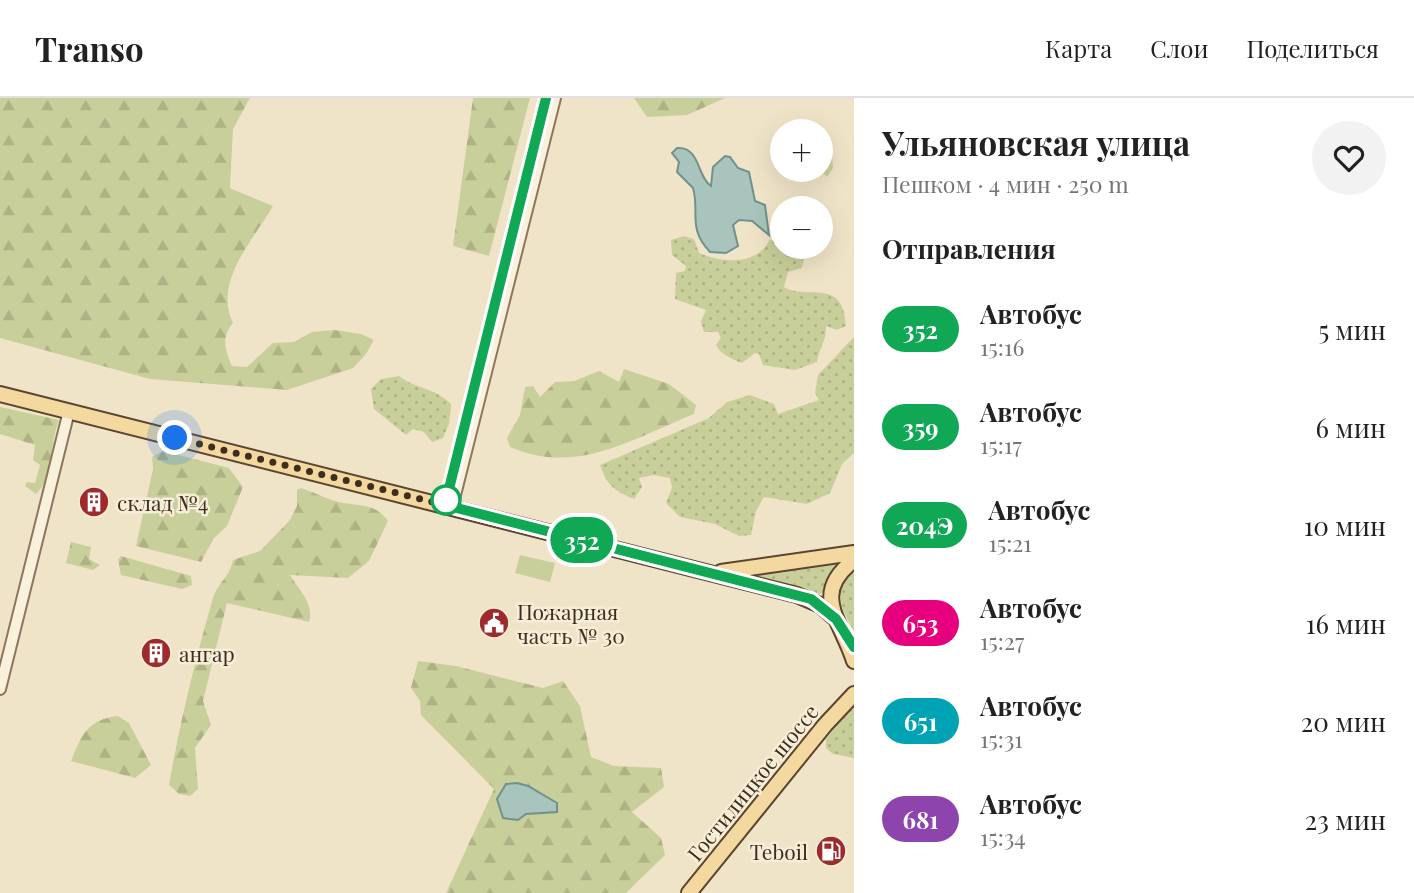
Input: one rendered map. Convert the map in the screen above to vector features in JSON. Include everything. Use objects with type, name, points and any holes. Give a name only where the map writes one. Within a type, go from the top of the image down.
[{"type":"main road","points":[[0,394],[712,572],[811,599],[836,619]]},
{"type":"main road","points":[[712,572],[854,553]]},
{"type":"main road","points":[[854,560],[836,577],[832,588],[831,608],[851,644],[854,661]]},
{"type":"main road","name":"Гостилицкое шоссе","points":[[689,893],[851,696],[854,682]]},
{"type":"street","points":[[449,506],[546,98]]},
{"type":"street","points":[[449,506],[555,98]]},
{"type":"street","points":[[0,689],[69,411]]},
{"type":"green space","points":[[0,98],[250,98],[233,129],[230,188],[273,206],[238,262],[228,292],[228,307],[233,323],[225,344],[232,366],[247,367],[273,343],[294,342],[312,332],[335,330],[361,334],[374,340],[366,354],[353,368],[287,390],[150,379],[0,338]]},
{"type":"green space","points":[[473,98],[530,98],[489,256],[453,246]]},
{"type":"green space","points":[[634,98],[725,98],[687,115],[647,117]]},
{"type":"green space","points":[[684,236],[694,239],[699,253],[718,259],[738,260],[757,254],[770,239],[770,259],[804,259],[802,268],[788,272],[784,287],[793,291],[831,295],[843,311],[846,326],[837,330],[826,326],[817,362],[795,370],[763,365],[759,354],[755,353],[742,363],[731,358],[716,345],[721,338],[718,332],[704,332],[701,321],[706,310],[675,299],[676,273],[685,271],[686,266],[672,255],[671,240]]},
{"type":"green space","points":[[854,337],[854,453],[842,464],[830,493],[807,504],[764,497],[756,511],[751,535],[739,536],[715,524],[680,517],[666,503],[672,488],[670,478],[653,475],[639,478],[642,487],[634,499],[616,490],[605,478],[600,465],[709,418],[727,402],[750,395],[774,404],[778,414],[819,400],[815,393],[818,375]]},
{"type":"green space","points":[[624,369],[669,384],[696,405],[694,414],[626,443],[581,456],[558,458],[534,455],[510,447],[507,438],[520,415],[525,387],[533,386],[540,397],[555,382],[574,381],[599,371],[619,382]]},
{"type":"green space","points":[[399,376],[438,394],[451,404],[449,424],[443,438],[432,442],[424,432],[413,429],[406,435],[374,409],[371,389],[381,379]]},
{"type":"green space","points":[[0,407],[59,420],[46,479],[36,494],[25,486],[27,482],[35,483],[40,465],[33,460],[35,445],[0,434]]},
{"type":"green space","points":[[163,451],[229,468],[243,487],[227,526],[214,538],[201,562],[136,546],[153,469],[152,457]]},
{"type":"green space","points":[[301,488],[339,502],[373,509],[388,521],[369,561],[348,578],[290,575],[308,603],[309,622],[227,603],[203,701],[211,725],[195,748],[198,789],[190,796],[179,794],[169,785],[188,691],[215,593],[230,570],[233,560],[260,551],[290,520],[297,506],[297,490]]},
{"type":"green space","points":[[71,542],[91,547],[89,559],[100,565],[93,570],[66,563]]},
{"type":"green space","points":[[520,555],[555,563],[550,582],[515,573]]},
{"type":"green space","points":[[121,556],[191,576],[192,585],[182,589],[121,575],[118,560]]},
{"type":"green space","points":[[831,562],[836,566],[820,594],[755,577],[755,574]]},
{"type":"green space","points":[[854,571],[854,631],[842,608],[841,593],[847,578]]},
{"type":"green space","points":[[418,661],[456,666],[543,688],[563,681],[580,706],[591,757],[614,766],[661,768],[664,787],[632,812],[661,838],[665,855],[626,893],[446,893],[494,789],[421,715],[420,701],[411,688]]},
{"type":"green space","points":[[854,704],[854,758],[833,754],[826,748],[826,739]]},
{"type":"green space","points":[[118,716],[129,723],[151,765],[135,778],[71,761],[83,736],[92,725]]},
{"type":"water","points":[[677,148],[690,152],[706,182],[711,186],[713,167],[725,156],[730,157],[738,168],[749,172],[755,201],[765,205],[769,235],[752,221],[739,220],[733,225],[738,246],[726,253],[710,252],[696,228],[693,188],[677,172],[679,162],[672,153]]},
{"type":"water","points":[[506,784],[528,786],[557,803],[557,812],[526,814],[518,820],[503,818],[497,799]]},
{"type":"bus line","name":"352","points":[[546,98],[445,505],[811,599],[836,619],[848,642],[854,647]]},
{"type":"place","name":"склад №4","points":[[94,502]]},
{"type":"place","name":"Пожарная часть № 30","points":[[494,623]]},
{"type":"place","name":"ангар","points":[[156,653]]},
{"type":"place","name":"Teboil","points":[[831,851]]},
{"type":"route","points":[[175,438],[445,505],[446,500]]}]
